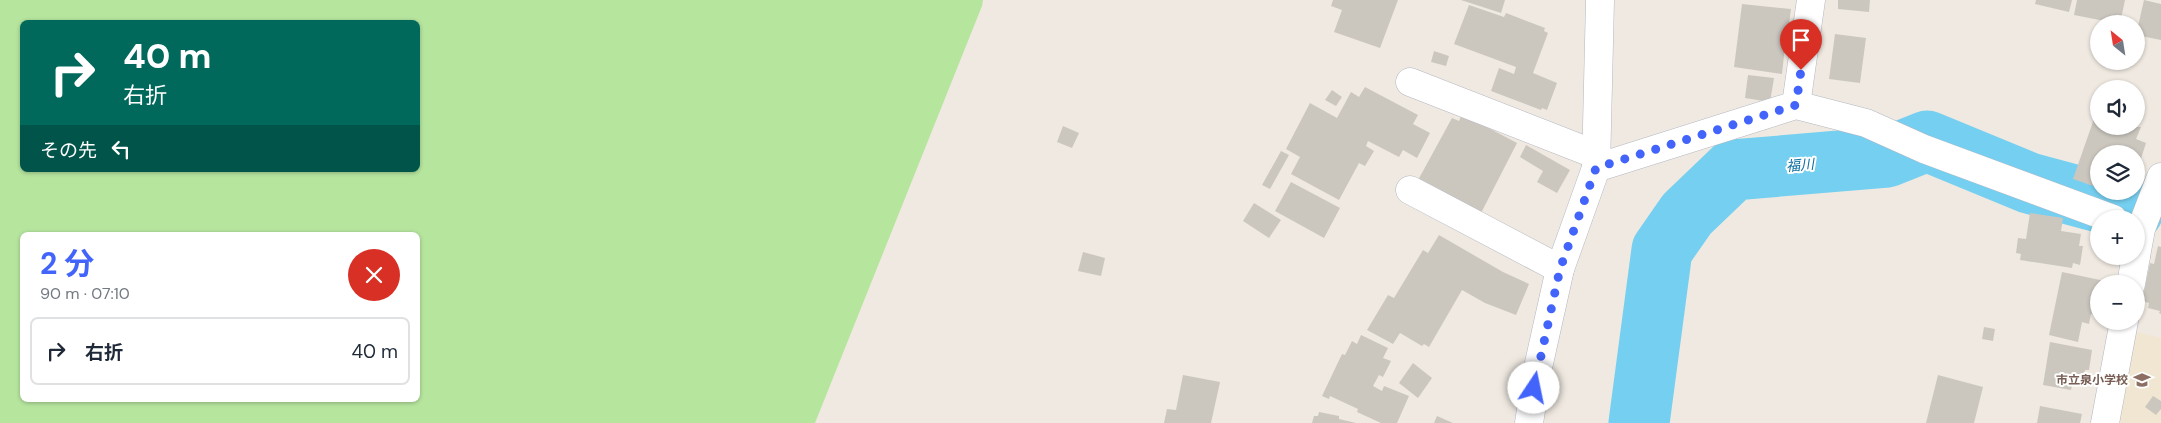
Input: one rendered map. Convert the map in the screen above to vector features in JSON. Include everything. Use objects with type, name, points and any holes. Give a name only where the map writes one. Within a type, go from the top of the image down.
[{"type":"street","points":[[1529,423],[1537,372],[1560,269],[1597,161],[1600,0]]},
{"type":"street","points":[[1796,105],[1812,0]]},
{"type":"street","points":[[1410,82],[1597,161],[1796,105],[1866,123],[1915,145],[2090,210]]},
{"type":"street","points":[[2146,230],[2161,177]]},
{"type":"street","points":[[1410,190],[1560,269]]},
{"type":"street","points":[[2105,423],[2122,330]]},
{"type":"shaded area","name":"市立泉小学校","points":[[2132,331],[2161,338],[2161,423],[2116,423]]},
{"type":"green space","points":[[0,0],[983,0],[815,423],[0,423]]},
{"type":"building","points":[[1333,0],[1398,0],[1380,48],[1334,32],[1342,10],[1331,6]]},
{"type":"building","points":[[1461,0],[1505,0],[1501,13]]},
{"type":"building","points":[[1838,0],[1870,0],[1869,12],[1838,9]]},
{"type":"building","points":[[2036,0],[2072,0],[2069,12],[2035,4]]},
{"type":"building","points":[[2077,0],[2125,0],[2122,15],[2090,15],[2090,18],[2074,15]]},
{"type":"building","points":[[2144,0],[2161,4],[2161,40],[2145,37],[2145,15],[2141,15]]},
{"type":"building","points":[[1742,4],[1791,9],[1788,31],[1793,32],[1791,47],[1785,46],[1782,74],[1734,67]]},
{"type":"building","points":[[1469,5],[1504,17],[1506,13],[1545,28],[1544,31],[1548,33],[1533,73],[1557,83],[1547,110],[1542,108],[1541,110],[1491,91],[1499,68],[1514,74],[1516,67],[1454,44]]},
{"type":"building","points":[[1835,34],[1866,38],[1860,83],[1829,79]]},
{"type":"building","points":[[1434,51],[1449,56],[1446,66],[1431,62]]},
{"type":"building","points":[[1748,75],[1774,78],[1770,102],[1745,98]]},
{"type":"building","points":[[1365,87],[1418,115],[1413,124],[1430,133],[1417,158],[1403,150],[1399,157],[1368,141],[1366,146],[1374,151],[1365,166],[1359,163],[1339,200],[1291,174],[1300,157],[1286,149],[1310,103],[1337,118],[1351,92],[1359,97]]},
{"type":"building","points":[[1332,90],[1342,97],[1336,106],[1325,100]]},
{"type":"building","points":[[1462,114],[1517,143],[1480,215],[1417,182],[1452,118],[1459,121]]},
{"type":"building","points":[[1063,126],[1079,133],[1072,148],[1057,142]]},
{"type":"building","points":[[2090,130],[2090,135],[2138,135],[2136,139],[2146,143],[2145,146],[2090,145],[2090,185],[2073,179]]},
{"type":"building","points":[[1526,145],[1570,170],[1557,193],[1537,182],[1543,171],[1520,157]]},
{"type":"building","points":[[1281,151],[1289,155],[1270,189],[1262,185]]},
{"type":"building","points":[[1291,182],[1340,208],[1324,238],[1275,211]]},
{"type":"building","points":[[1254,203],[1281,220],[1269,238],[1243,221]]},
{"type":"building","points":[[2030,213],[2063,218],[2061,231],[2081,234],[2079,246],[2083,246],[2080,265],[2073,263],[2072,268],[2020,260],[2021,254],[2016,253],[2018,238],[2026,239]]},
{"type":"building","points":[[1439,235],[1503,272],[1529,284],[1516,315],[1485,303],[1462,290],[1429,347],[1424,344],[1422,346],[1400,333],[1393,344],[1367,330],[1388,295],[1394,298],[1423,250],[1428,253]]},
{"type":"building","points":[[2158,246],[2161,247],[2161,314],[2159,313],[2160,311],[2148,308],[2149,303],[2145,302],[2145,287],[2150,263],[2154,264]]},
{"type":"building","points":[[1083,252],[1105,258],[1101,276],[1078,271]]},
{"type":"building","points":[[2062,272],[2090,278],[2090,319],[2089,324],[2082,322],[2078,342],[2049,335]]},
{"type":"building","points":[[1984,327],[1995,329],[1993,341],[1982,339]]},
{"type":"building","points":[[1361,335],[1388,348],[1383,358],[1391,361],[1383,377],[1379,375],[1373,386],[1382,391],[1384,386],[1409,396],[1397,423],[1381,423],[1357,412],[1358,409],[1330,396],[1329,399],[1322,396],[1342,354],[1345,355],[1352,341],[1357,344]]},
{"type":"building","points":[[2050,342],[2092,350],[2089,370],[2085,370],[2083,378],[2074,376],[2071,390],[2043,385]]},
{"type":"building","points":[[1413,363],[1432,378],[1418,398],[1399,383]]},
{"type":"building","points":[[1183,375],[1220,382],[1211,423],[1164,423],[1167,409],[1176,410]]},
{"type":"building","points":[[1938,375],[1983,387],[1974,423],[1926,423]]},
{"type":"building","points":[[2153,396],[2161,401],[2161,409],[2156,415],[2145,407]]},
{"type":"building","points":[[2040,406],[2082,414],[2080,423],[2037,423]]},
{"type":"building","points":[[1319,412],[1339,416],[1339,419],[1356,423],[1312,423],[1314,416],[1318,416]]},
{"type":"building","points":[[1437,416],[1453,423],[1434,423]]},
{"type":"waterway","name":"福川","points":[[1639,423],[1662,250],[1687,214],[1733,170],[1887,157],[1927,141],[2029,183],[2129,210]]},
{"type":"place","name":"市立泉小学校","points":[[2142,380]]},
{"type":"route","points":[[1534,388],[1560,269],[1596,168],[1796,105],[1801,70]]}]
